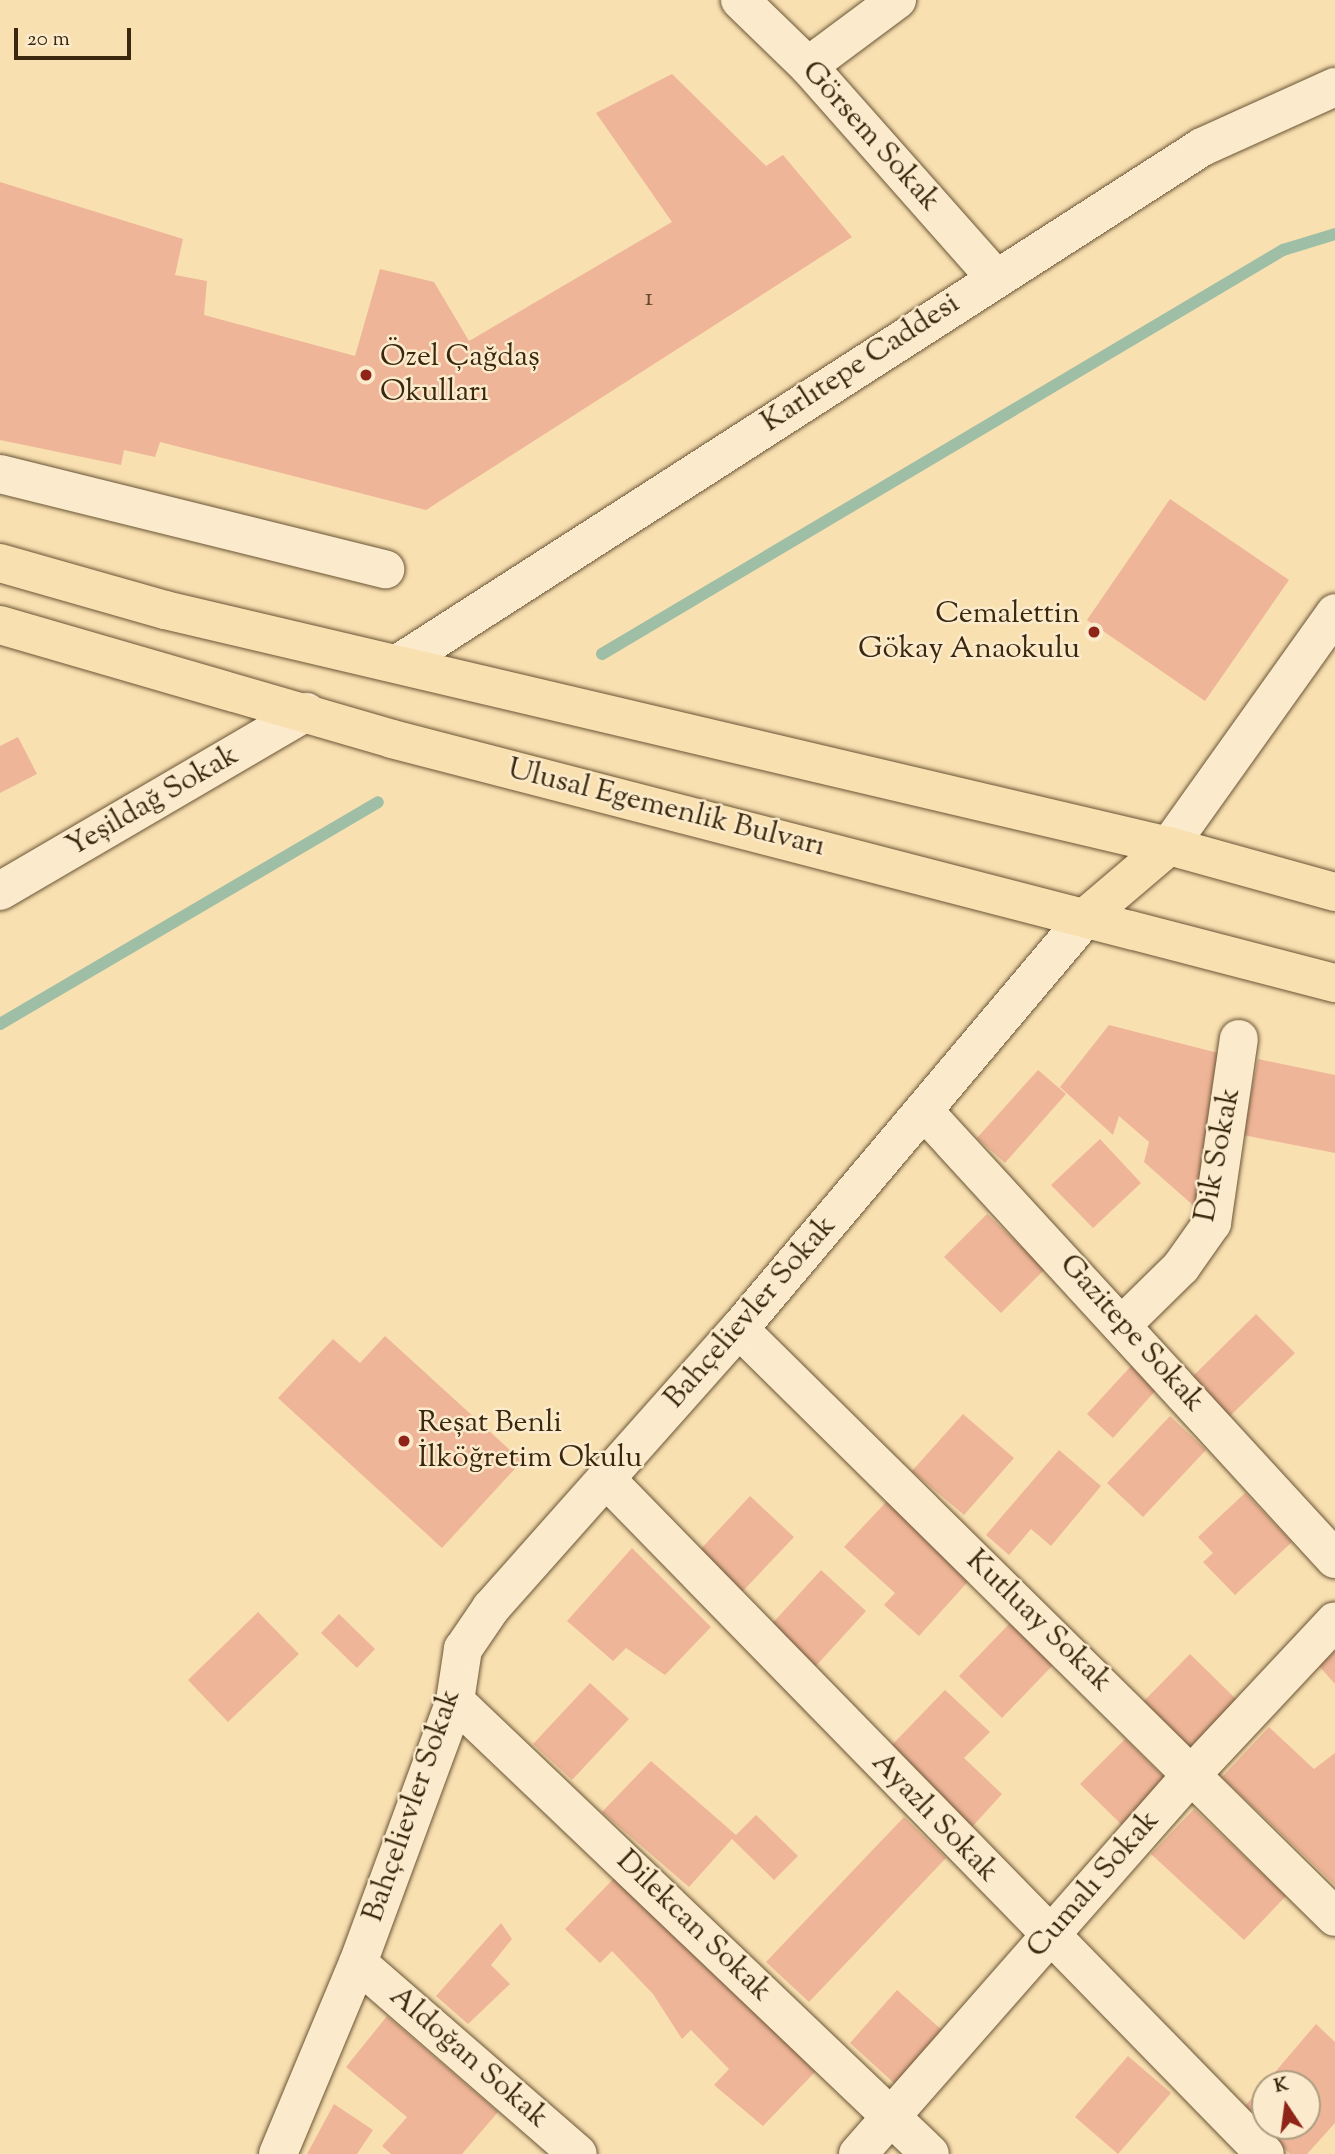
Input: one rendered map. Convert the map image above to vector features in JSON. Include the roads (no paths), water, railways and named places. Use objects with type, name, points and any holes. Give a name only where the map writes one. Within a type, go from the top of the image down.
[{"type":"main road","points":[[0,563],[165,610],[1169,846],[1335,892]]},
{"type":"main road","name":"Ulusal Egemenlik Bulvarı","points":[[0,625],[392,739],[1088,915],[1335,983]]},
{"type":"main road","points":[[1088,915],[1169,846]]},
{"type":"street","name":"Görsem Sokak","points":[[740,0],[808,66],[995,277]]},
{"type":"street","points":[[808,66],[897,0]]},
{"type":"street","name":"Karlıtepe Caddesi","points":[[399,663],[995,277],[1202,147],[1335,87]]},
{"type":"street","points":[[0,474],[385,569]]},
{"type":"street","points":[[1169,846],[1335,613]]},
{"type":"street","name":"Yeşildağ Sokak","points":[[0,891],[306,712]]},
{"type":"street","name":"Bahçelievler Sokak","points":[[278,2154],[358,1962],[455,1701],[463,1650],[491,1608],[739,1329],[1088,915]]},
{"type":"street","name":"Dik Sokak","points":[[1124,1324],[1181,1267],[1212,1223],[1239,1039]]},
{"type":"street","name":"Gazitepe Sokak","points":[[925,1111],[1124,1324],[1335,1559]]},
{"type":"street","name":"Kutluay Sokak","points":[[739,1329],[1335,1917]]},
{"type":"street","name":"Ayazlı Sokak","points":[[606,1479],[1049,1937],[1265,2154]]},
{"type":"street","name":"Cumalı Sokak","points":[[858,2154],[1192,1774],[1335,1621]]},
{"type":"street","name":"Dilekcan Sokak","points":[[455,1701],[930,2154]]},
{"type":"street","name":"Aldoğan Sokak","points":[[358,1962],[578,2154]]},
{"type":"waterway","points":[[602,654],[1283,250],[1335,234]]},
{"type":"waterway","points":[[0,1024],[378,802]]},
{"type":"place","name":"Özel Çağdaş Okulları","points":[[366,375]]},
{"type":"place","name":"Cemalettin Gökay Anaokulu","points":[[1094,632]]},
{"type":"place","name":"Reşat Benli İlköğretim Okulu","points":[[404,1441]]}]
